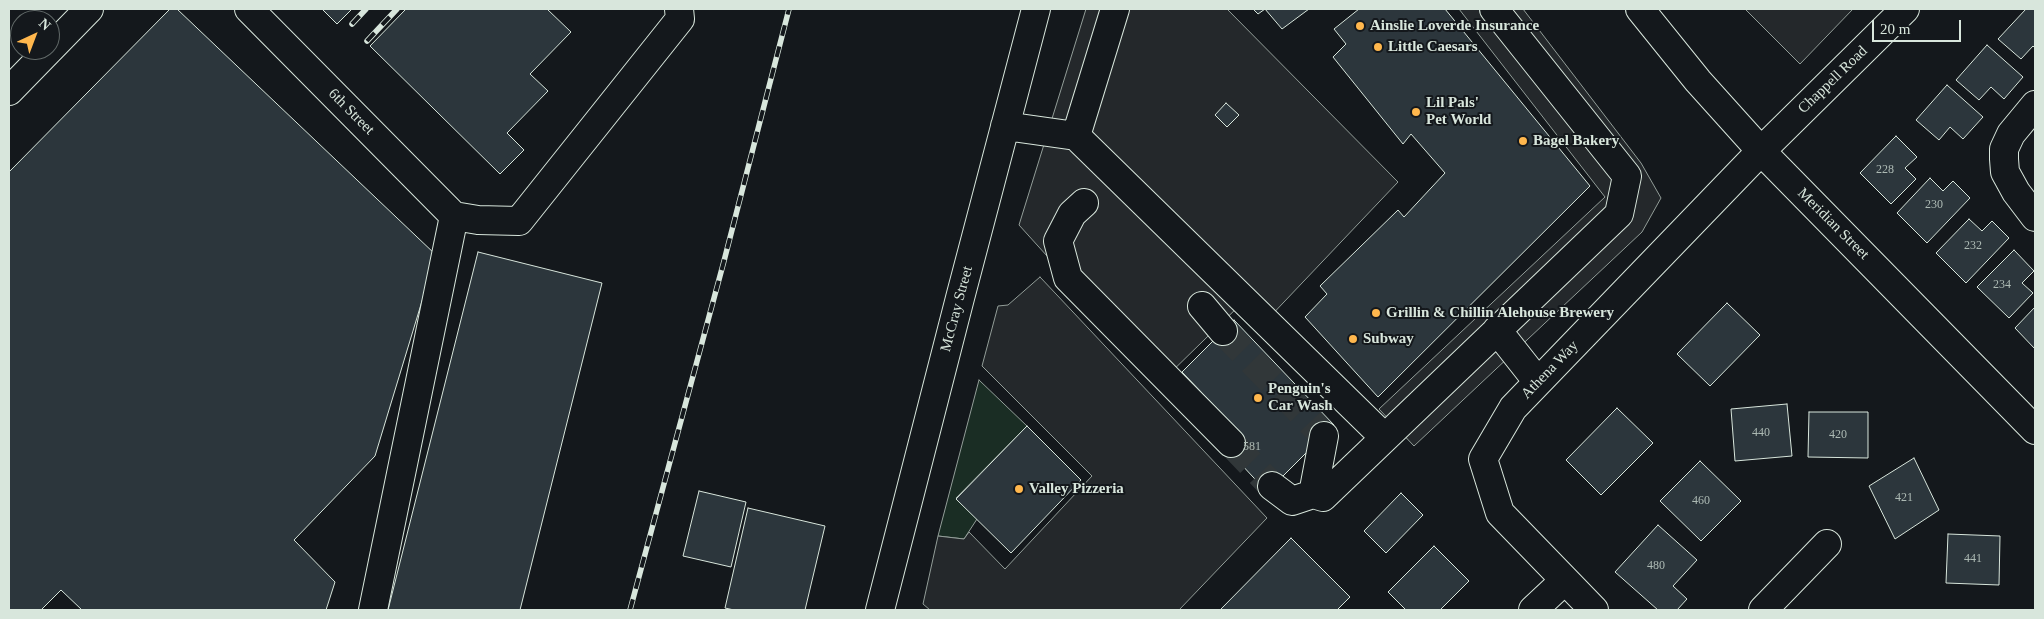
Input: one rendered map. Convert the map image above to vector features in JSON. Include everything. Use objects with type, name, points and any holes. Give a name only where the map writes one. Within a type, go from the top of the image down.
[{"type":"street","points":[[60,38],[89,9]]},
{"type":"street","name":"6th Street","points":[[249,9],[454,216]]},
{"type":"street","points":[[373,610],[454,216],[478,220],[519,221],[680,19],[680,9]]},
{"type":"street","name":"McCray Street","points":[[880,610],[1036,9]]},
{"type":"street","points":[[1076,136],[1115,9]]},
{"type":"street","points":[[1272,486],[1292,501],[1313,494],[1322,497],[1619,214],[1627,176],[1494,9]]},
{"type":"street","name":"Meridian Street","points":[[1640,9],[1698,81],[1761,150],[2035,430]]},
{"type":"street","name":"Chappell Road","points":[[1761,150],[1905,9]]},
{"type":"street","points":[[9,91],[39,60]]},
{"type":"street","points":[[2035,105],[2011,134],[2004,149],[2005,172],[2016,192],[2035,217]]},
{"type":"street","points":[[1005,126],[1076,136],[1384,437]]},
{"type":"street","name":"Athena Way","points":[[1594,610],[1500,513],[1483,459],[1513,408],[1761,150]]},
{"type":"street","points":[[1084,203],[1072,214],[1058,241],[1068,278],[1232,443]]},
{"type":"street","points":[[1202,306],[1223,331]]},
{"type":"street","points":[[1497,330],[1538,382]]},
{"type":"street","points":[[1313,494],[1324,436]]},
{"type":"street","points":[[1763,610],[1827,544]]},
{"type":"street","points":[[1533,610],[1564,581]]},
{"type":"green space","points":[[979,380],[1027,426],[956,498],[977,519],[964,539],[938,536]]},
{"type":"shaded area","points":[[1086,9],[1227,9],[1398,182],[1265,322],[1243,302],[1161,382],[1019,225]]},
{"type":"shaded area","points":[[1459,9],[1523,9],[1641,163],[1661,198],[1642,232],[1414,446],[1379,409],[1605,197]]},
{"type":"shaded area","points":[[1745,9],[1853,9],[1800,64]]},
{"type":"shaded area","points":[[1040,277],[1267,518],[1179,610],[930,610],[923,604],[938,536],[964,539],[969,532],[1005,569],[1092,476],[982,366],[998,306],[1008,305]]},
{"type":"building","points":[[170,9],[177,9],[436,255],[375,456],[294,540],[335,582],[326,610],[82,610],[61,590],[41,610],[9,610],[9,172]]},
{"type":"building","points":[[322,9],[352,9],[337,24]]},
{"type":"building","points":[[406,9],[547,9],[571,32],[530,74],[548,91],[507,133],[524,150],[500,174],[370,46]]},
{"type":"building","points":[[1253,9],[1265,9],[1258,14]]},
{"type":"building","points":[[1265,9],[1309,9],[1282,29]]},
{"type":"building","points":[[1359,9],[1445,9],[1590,186],[1378,397],[1305,317],[1327,294],[1320,286],[1398,210],[1404,217],[1445,173],[1411,134],[1403,144],[1333,57],[1346,44],[1334,29]]},
{"type":"building","points":[[2026,9],[2035,9],[2035,48],[2033,46],[2021,59],[1998,39]]},
{"type":"building","points":[[1987,45],[2023,77],[2004,99],[1991,87],[1979,100],[1956,80]]},
{"type":"building","points":[[1947,85],[1983,117],[1963,139],[1950,127],[1939,140],[1916,120]]},
{"type":"building","points":[[1226,103],[1239,115],[1227,127],[1215,115]]},
{"type":"building","points":[[1896,136],[1917,157],[1905,168],[1916,179],[1891,204],[1860,173]]},
{"type":"building","points":[[1930,178],[1943,191],[1953,181],[1970,198],[1927,243],[1897,213]]},
{"type":"building","points":[[1969,219],[1982,231],[1992,221],[2009,238],[1966,283],[1936,253]]},
{"type":"building","points":[[2014,250],[2034,271],[2022,283],[2033,293],[2009,318],[1977,287]]},
{"type":"building","points":[[478,252],[602,283],[520,610],[388,610]]},
{"type":"building","points":[[1727,303],[1760,335],[1710,386],[1677,354]]},
{"type":"building","points":[[2035,307],[2035,349],[2015,328]]},
{"type":"building","name":"Penguin's Car Wash","points":[[1234,320],[1334,425],[1267,492],[1226,448],[1241,434],[1182,372]]},
{"type":"building","points":[[1787,404],[1792,456],[1735,461],[1731,409]]},
{"type":"building","points":[[1617,408],[1653,443],[1601,495],[1566,460]]},
{"type":"building","points":[[1809,412],[1868,412],[1868,458],[1808,457]]},
{"type":"building","name":"Valley Pizzeria","points":[[1027,426],[1081,480],[1011,553],[956,499]]},
{"type":"building","points":[[1914,458],[1939,510],[1895,539],[1869,486]]},
{"type":"building","points":[[1700,461],[1741,501],[1701,541],[1660,501]]},
{"type":"building","points":[[699,491],[746,502],[731,567],[683,556]]},
{"type":"building","points":[[1401,493],[1423,515],[1386,553],[1364,531]]},
{"type":"building","points":[[748,508],[825,526],[805,610],[734,610],[725,608]]},
{"type":"building","points":[[1658,525],[1697,560],[1673,586],[1687,599],[1677,610],[1658,610],[1615,572]]},
{"type":"building","points":[[1948,534],[2000,536],[1999,585],[1946,583]]},
{"type":"building","points":[[1291,538],[1350,597],[1337,610],[1220,610]]},
{"type":"building","points":[[1434,546],[1469,581],[1440,610],[1406,610],[1388,592]]},
{"type":"tunnel","points":[[1223,331],[1324,436]]},
{"type":"tunnel","points":[[1231,443],[1272,486]]},
{"type":"railway","points":[[352,24],[366,9]]},
{"type":"railway","points":[[367,41],[397,9]]},
{"type":"railway","points":[[630,610],[724,261],[789,9]]},
{"type":"place","name":"Ainslie Loverde Insurance","points":[[1360,26]]},
{"type":"place","name":"Little Caesars","points":[[1378,47]]},
{"type":"place","name":"Lil Pals' Pet World","points":[[1416,112]]},
{"type":"place","name":"Bagel Bakery","points":[[1523,141]]},
{"type":"place","name":"Grillin & Chillin Alehouse Brewery","points":[[1376,313]]},
{"type":"place","name":"Subway","points":[[1353,339]]},
{"type":"place","name":"Penguin's Car Wash","points":[[1258,398]]},
{"type":"place","name":"Valley Pizzeria","points":[[1019,489]]}]
